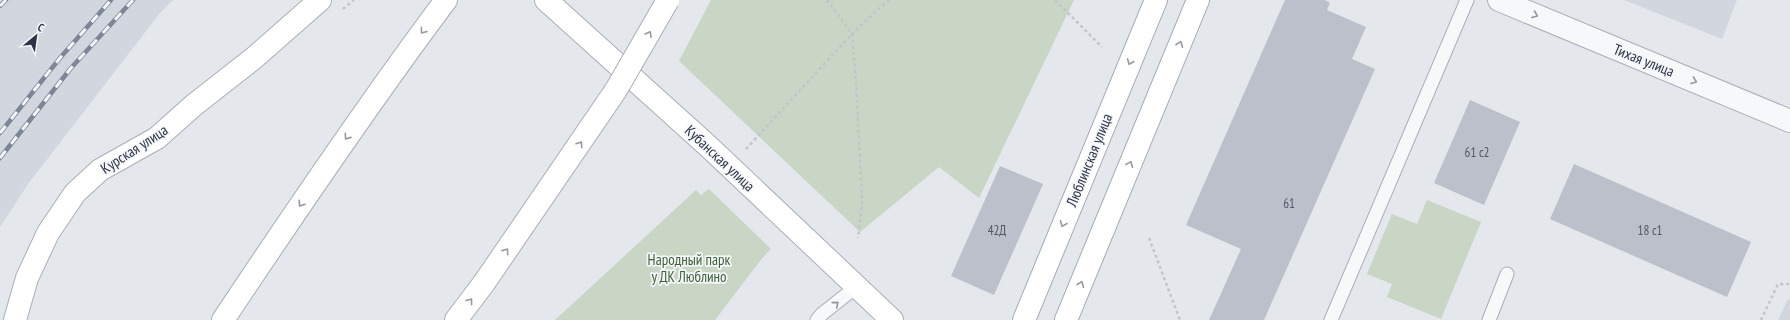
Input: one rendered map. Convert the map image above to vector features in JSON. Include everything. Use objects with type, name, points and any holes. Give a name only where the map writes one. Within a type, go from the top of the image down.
[{"type":"main road","name":"Курская улица","points":[[16,320],[27,278],[48,233],[76,193],[100,170],[157,138],[194,105],[254,58],[320,0]]},
{"type":"main road","points":[[223,320],[323,171],[398,63],[446,0]]},
{"type":"main road","name":"Кубанская улица","points":[[546,0],[708,146],[892,320]]},
{"type":"main road","points":[[456,320],[484,283],[616,90],[668,0]]},
{"type":"main road","name":"Люблинская улица","points":[[1024,320],[1156,0]]},
{"type":"main road","points":[[1066,320],[1198,0]]},
{"type":"street","name":"Тихая улица","points":[[1499,0],[1790,121]]},
{"type":"lane","points":[[1331,320],[1467,0]]},
{"type":"lane","points":[[1488,320],[1507,274]]},
{"type":"lane","points":[[817,320],[822,314],[856,287]]},
{"type":"path","points":[[827,0],[852,34],[856,81],[862,203],[858,238]]},
{"type":"path","points":[[744,151],[852,34],[890,0]]},
{"type":"path","points":[[1055,0],[1102,47]]},
{"type":"path","points":[[1149,238],[1180,320]]},
{"type":"path","points":[[1762,320],[1778,284],[1790,284]]},
{"type":"shaded area","points":[[0,0],[173,0],[160,13],[28,184],[0,227]]},
{"type":"shaded area","points":[[1624,0],[1737,0],[1722,39]]},
{"type":"shaded area","points":[[1788,299],[1790,300],[1790,320],[1778,320]]},
{"type":"green space","points":[[711,0],[1074,0],[979,198],[939,167],[860,232],[679,61]]},
{"type":"green space","name":"Народный парк у ДК Люблино","points":[[709,189],[771,249],[763,257],[715,320],[555,320],[696,190],[701,195]]},
{"type":"green space","points":[[1427,200],[1481,222],[1441,319],[1387,297],[1392,284],[1367,274],[1392,214],[1417,224]]},
{"type":"building","points":[[1285,0],[1325,0],[1330,3],[1327,10],[1366,27],[1352,59],[1375,69],[1264,320],[1209,320],[1241,249],[1186,225]]},
{"type":"building","points":[[1470,100],[1520,122],[1484,205],[1434,183]]},
{"type":"building","points":[[1574,164],[1751,242],[1727,297],[1550,219]]},
{"type":"building","points":[[1000,166],[1043,184],[994,295],[951,276]]},
{"type":"railway","points":[[0,6],[6,0]]},
{"type":"railway","points":[[0,133],[60,58],[111,0]]},
{"type":"railway","points":[[0,158],[71,68],[133,0]]}]
